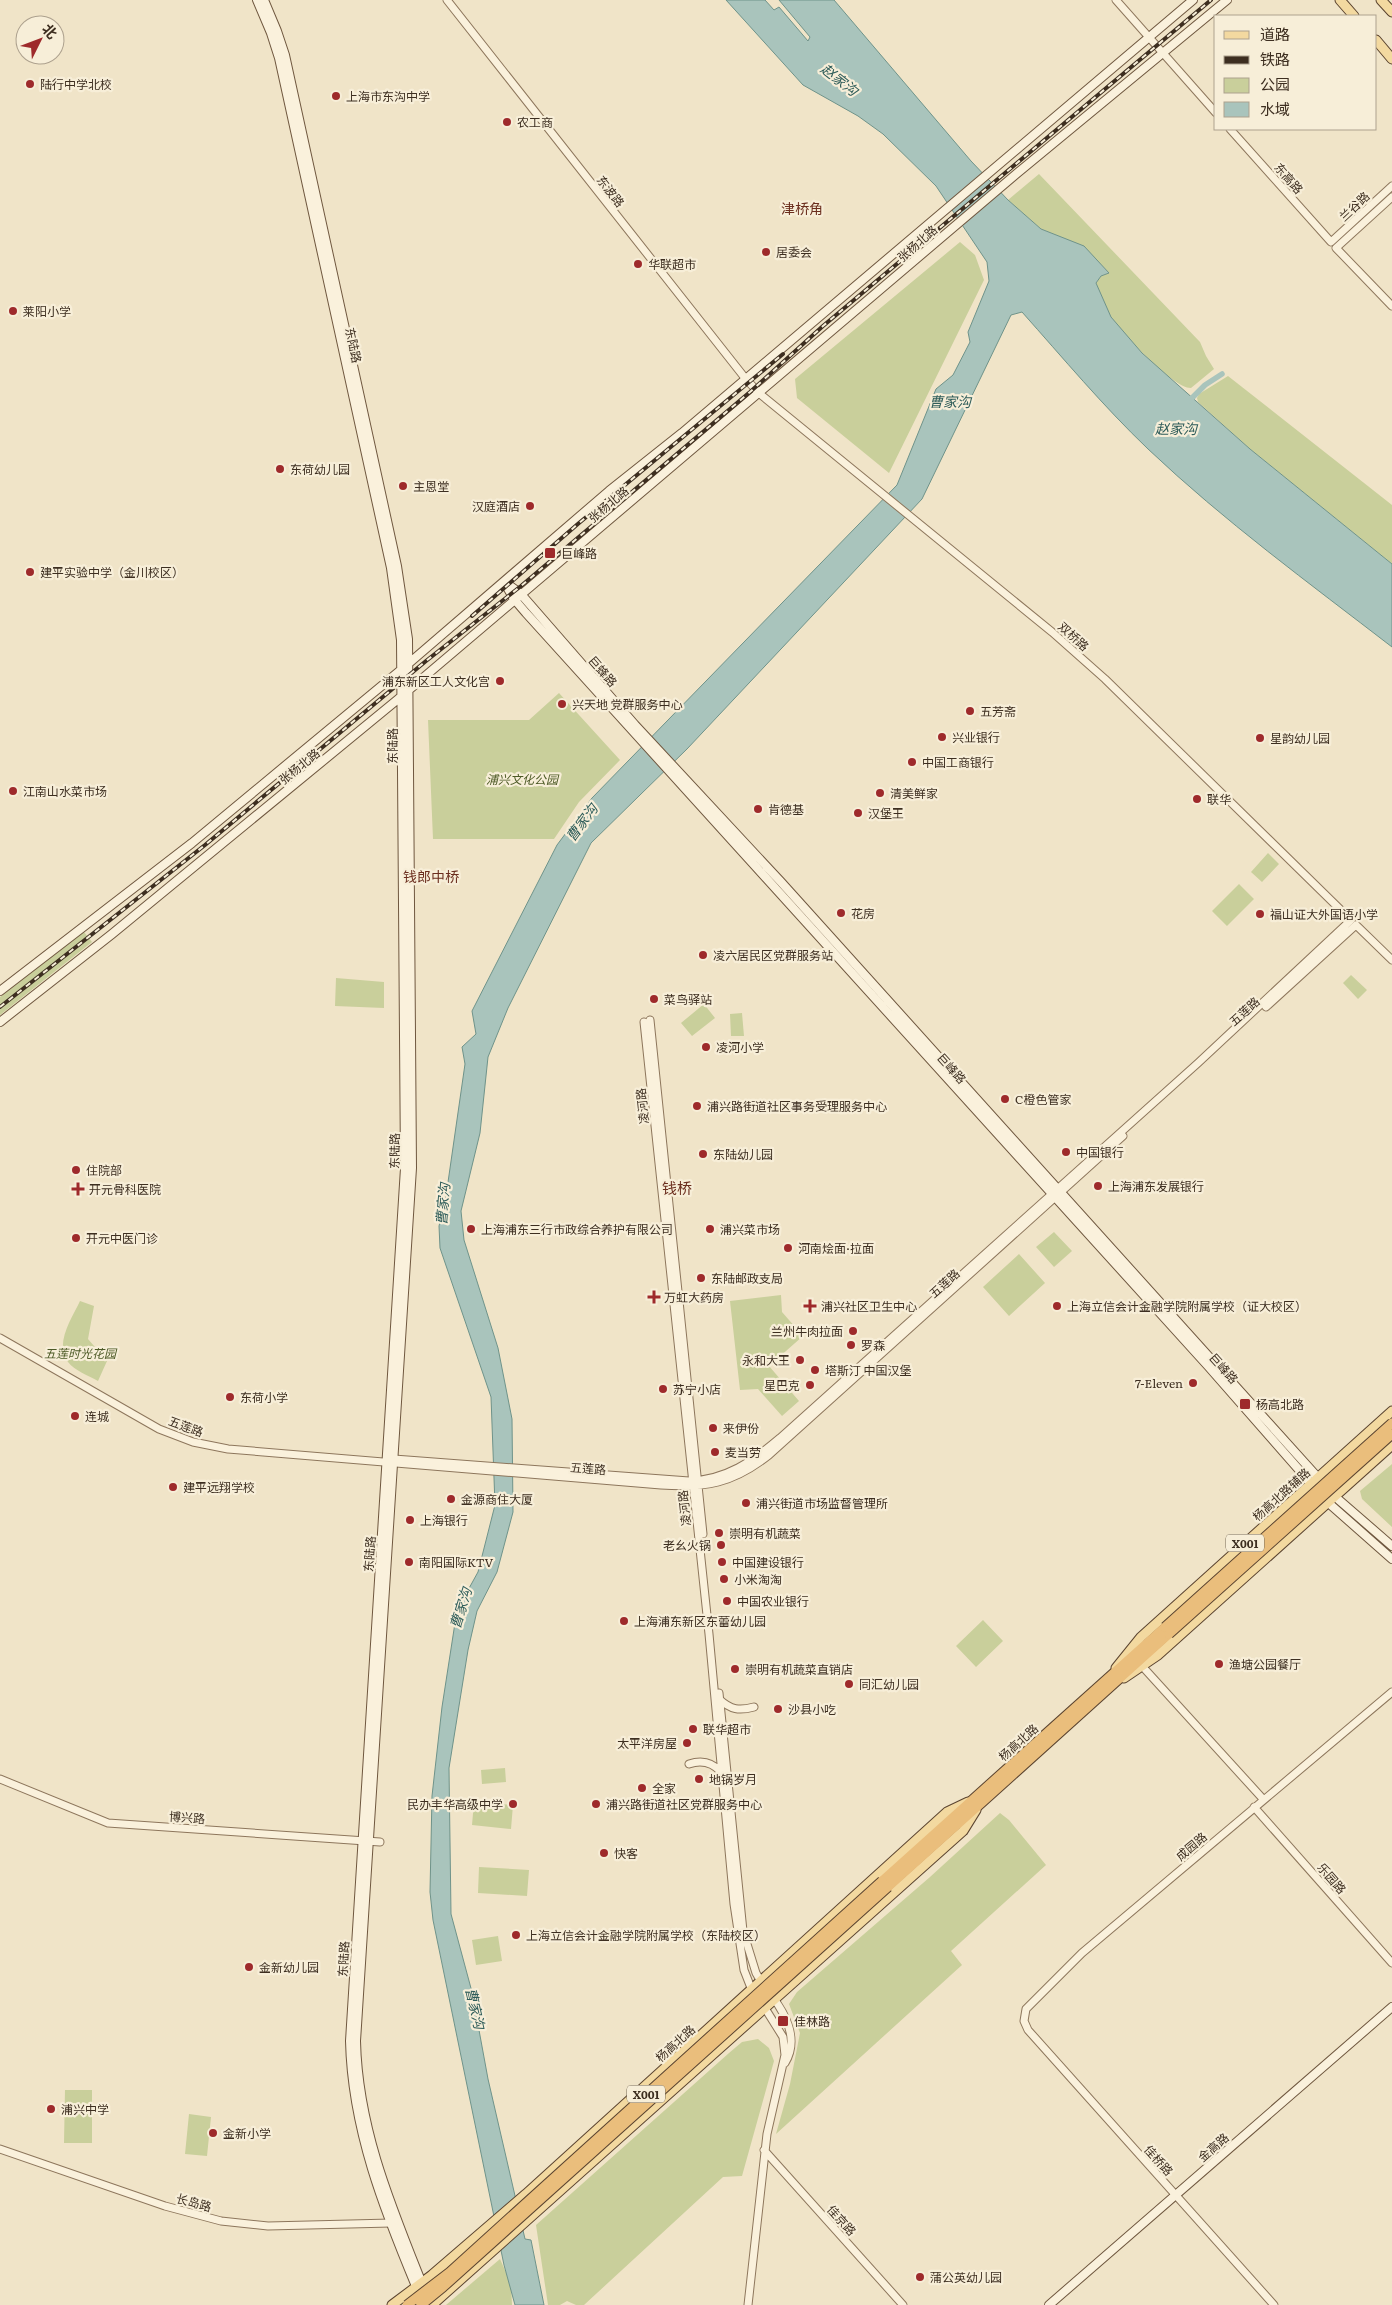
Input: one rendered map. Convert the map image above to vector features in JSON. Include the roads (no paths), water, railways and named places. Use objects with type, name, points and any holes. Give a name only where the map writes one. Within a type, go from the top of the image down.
[{"type":"highway","name":"杨高北路","points":[[407,2305],[450,2272],[976,1803],[1167,1631],[1392,1423]]},
{"type":"highway","name":"杨高北路","points":[[1167,1631],[1392,1434]]},
{"type":"highway","name":"杨高北路","points":[[422,2305],[885,1884]]},
{"type":"main road","name":"东陆路","points":[[257,0],[279,58],[395,590],[405,666]]},
{"type":"main road","name":"东陆路","points":[[264,0],[285,55],[402,589],[406,692],[412,1151],[351,2019],[352,2074],[366,2152],[391,2223],[419,2285],[432,2305]]},
{"type":"main road","name":"张杨北路","points":[[0,991],[192,843],[405,666],[594,504],[1193,0]]},
{"type":"main road","name":"张杨北路","points":[[0,1022],[112,934],[406,692],[517,596],[760,394],[1015,174],[1227,0]]},
{"type":"main road","points":[[1340,0],[1353,15]]},
{"type":"main road","points":[[1381,0],[1392,12]]},
{"type":"main road","points":[[1377,41],[1392,59]]},
{"type":"main road","name":"巨峰路","points":[[504,582],[1314,1481],[1328,1503],[1392,1559]]},
{"type":"main road","name":"杨高北路辅路","points":[[1107,1685],[1141,1637],[1392,1412]]},
{"type":"main road","name":"X001","points":[[1107,1685],[1158,1655],[1392,1445]]},
{"type":"main road","name":"巨峰路","points":[[1314,1481],[1335,1496],[1392,1546]]},
{"type":"main road","name":"杨高北路","points":[[392,2305],[419,2285],[526,2194],[752,1991],[947,1812],[976,1803]]},
{"type":"main road","name":"杨高北路","points":[[432,2305],[962,1831],[976,1803]]},
{"type":"main road","name":"东陆路","points":[[365,1841],[357,2019],[359,2085],[376,2164],[419,2285],[422,2305]]},
{"type":"main road","name":"金高路","points":[[1048,2305],[1392,2007]]},
{"type":"street","name":"东波路","points":[[447,0],[745,378],[760,394]]},
{"type":"street","points":[[1116,0],[1161,54],[1214,112]]},
{"type":"street","name":"东高路","points":[[1231,130],[1331,242]]},
{"type":"street","name":"兰谷路","points":[[1331,242],[1392,186]]},
{"type":"street","name":"兰谷路","points":[[1392,197],[1336,248],[1392,306]]},
{"type":"street","name":"双桥路","points":[[760,394],[1052,632],[1105,679],[1392,960]]},
{"type":"street","name":"五莲路","points":[[0,1338],[149,1423],[182,1438],[228,1449],[696,1484],[731,1472],[765,1450],[1056,1193],[1354,922]]},
{"type":"street","name":"凌河路","points":[[647,1021],[743,1932],[756,1973],[761,1982]]},
{"type":"street","name":"凌河路","points":[[696,1484],[721,1773],[738,1933],[744,1970],[752,1991]]},
{"type":"street","points":[[1142,1666],[1263,1799]]},
{"type":"street","name":"成园路","points":[[1028,2030],[1024,2021],[1026,2012],[1036,1998],[1082,1953],[1392,1692]]},
{"type":"street","points":[[719,1699],[734,1710],[740,1711],[754,1707]]},
{"type":"street","points":[[689,1764],[698,1761],[707,1762],[721,1773]]},
{"type":"street","name":"博兴路","points":[[0,1779],[108,1823],[380,1842]]},
{"type":"street","name":"乐园路","points":[[1254,1808],[1392,1963]]},
{"type":"street","points":[[761,1982],[786,2018],[791,2037],[791,2053],[784,2065]]},
{"type":"street","points":[[748,2305],[764,2152],[784,2065],[785,2046],[783,2037],[752,1991]]},
{"type":"street","name":"佳桥路","points":[[1028,2030],[1274,2305]]},
{"type":"street","name":"长岛路","points":[[0,2149],[165,2206],[221,2221],[268,2226],[391,2223]]},
{"type":"street","name":"佳京路","points":[[764,2152],[898,2305]]},
{"type":"street","name":"佳京路","points":[[764,2152],[903,2305]]},
{"type":"water","points":[[726,0],[765,0],[774,10],[779,7],[808,41],[810,37],[779,0],[834,0],[971,161],[1008,200],[1041,229],[1084,246],[1109,273],[1101,276],[1096,283],[1111,317],[1142,353],[1250,449],[1392,564],[1392,647],[1267,551],[1177,476],[1115,416],[1022,312],[1011,315],[922,499],[687,749],[591,843],[508,1008],[488,1057],[480,1133],[461,1211],[464,1240],[498,1348],[512,1419],[513,1512],[497,1572],[477,1611],[468,1650],[449,1768],[451,1914],[472,1992],[488,2079],[525,2239],[531,2240],[544,2305],[515,2305],[504,2265],[433,1920],[430,1892],[432,1796],[442,1707],[457,1610],[478,1572],[495,1505],[491,1397],[440,1248],[439,1226],[445,1203],[465,1064],[462,1047],[476,1034],[472,1011],[557,845],[592,798],[897,485],[936,389],[953,375],[970,342],[968,332],[989,281],[987,262],[936,186],[883,134],[858,116],[803,85]]},
{"type":"waterway","points":[[1189,401],[1205,385],[1222,374]]},
{"type":"railway","points":[[0,1007],[205,845],[426,661],[521,586],[750,392],[823,326],[1211,0]]},
{"type":"railway","points":[[472,616],[579,523],[783,354]]},
{"type":"place","name":"陆行中学北校","points":[[30,84]]},
{"type":"place","name":"上海市东沟中学","points":[[336,96]]},
{"type":"place","name":"农工商","points":[[507,122]]},
{"type":"place","name":"居委会","points":[[766,252]]},
{"type":"place","name":"华联超市","points":[[638,264]]},
{"type":"place","name":"莱阳小学","points":[[13,311]]},
{"type":"place","name":"东荷幼儿园","points":[[280,469]]},
{"type":"place","name":"主恩堂","points":[[403,486]]},
{"type":"place","name":"汉庭酒店","points":[[530,506]]},
{"type":"place","name":"巨峰路","points":[[550,553]]},
{"type":"place","name":"建平实验中学（金川校区）","points":[[30,572]]},
{"type":"place","name":"浦东新区工人文化宫","points":[[500,681]]},
{"type":"place","name":"兴天地 党群服务中心","points":[[562,704]]},
{"type":"place","name":"五芳斋","points":[[970,711]]},
{"type":"place","name":"兴业银行","points":[[942,737]]},
{"type":"place","name":"星韵幼儿园","points":[[1260,738]]},
{"type":"place","name":"中国工商银行","points":[[912,762]]},
{"type":"place","name":"江南山水菜市场","points":[[13,791]]},
{"type":"place","name":"清美鲜家","points":[[880,793]]},
{"type":"place","name":"联华","points":[[1197,799]]},
{"type":"place","name":"肯德基","points":[[758,809]]},
{"type":"place","name":"汉堡王","points":[[858,813]]},
{"type":"place","name":"花房","points":[[841,913]]},
{"type":"place","name":"福山证大外国语小学","points":[[1260,914]]},
{"type":"place","name":"凌六居民区党群服务站","points":[[703,955]]},
{"type":"place","name":"菜鸟驿站","points":[[654,999]]},
{"type":"place","name":"凌河小学","points":[[706,1047]]},
{"type":"place","name":"C橙色管家","points":[[1005,1099]]},
{"type":"place","name":"浦兴路街道社区事务受理服务中心","points":[[697,1106]]},
{"type":"place","name":"中国银行","points":[[1066,1152]]},
{"type":"place","name":"东陆幼儿园","points":[[703,1154]]},
{"type":"place","name":"住院部","points":[[76,1170]]},
{"type":"place","name":"上海浦东发展银行","points":[[1098,1186]]},
{"type":"place","name":"开元骨科医院","points":[[78,1189]]},
{"type":"place","name":"上海浦东三行市政综合养护有限公司","points":[[471,1229]]},
{"type":"place","name":"浦兴菜市场","points":[[710,1229]]},
{"type":"place","name":"开元中医门诊","points":[[76,1238]]},
{"type":"place","name":"河南烩面·拉面","points":[[788,1248]]},
{"type":"place","name":"东陆邮政支局","points":[[701,1278]]},
{"type":"place","name":"万虹大药房","points":[[654,1297]]},
{"type":"place","name":"浦兴社区卫生中心","points":[[810,1306]]},
{"type":"place","name":"上海立信会计金融学院附属学校（证大校区）","points":[[1057,1306]]},
{"type":"place","name":"兰州牛肉拉面","points":[[853,1331]]},
{"type":"place","name":"罗森","points":[[851,1345]]},
{"type":"place","name":"永和大王","points":[[800,1360]]},
{"type":"place","name":"塔斯汀 中国汉堡","points":[[815,1370]]},
{"type":"place","name":"7-Eleven","points":[[1193,1383]]},
{"type":"place","name":"星巴克","points":[[810,1385]]},
{"type":"place","name":"苏宁小店","points":[[663,1389]]},
{"type":"place","name":"东荷小学","points":[[230,1397]]},
{"type":"place","name":"杨高北路","points":[[1245,1404]]},
{"type":"place","name":"连城","points":[[75,1416]]},
{"type":"place","name":"来伊份","points":[[713,1428]]},
{"type":"place","name":"麦当劳","points":[[715,1452]]},
{"type":"place","name":"建平远翔学校","points":[[173,1487]]},
{"type":"place","name":"金源商住大厦","points":[[451,1499]]},
{"type":"place","name":"浦兴街道市场监督管理所","points":[[746,1503]]},
{"type":"place","name":"上海银行","points":[[410,1520]]},
{"type":"place","name":"崇明有机蔬菜","points":[[719,1533]]},
{"type":"place","name":"老幺火锅","points":[[721,1545]]},
{"type":"place","name":"南阳国际KTV","points":[[409,1562]]},
{"type":"place","name":"中国建设银行","points":[[722,1562]]},
{"type":"place","name":"小米淘淘","points":[[724,1579]]},
{"type":"place","name":"中国农业银行","points":[[727,1601]]},
{"type":"place","name":"上海浦东新区东蕾幼儿园","points":[[624,1621]]},
{"type":"place","name":"渔塘公园餐厅","points":[[1219,1664]]},
{"type":"place","name":"崇明有机蔬菜直销店","points":[[735,1669]]},
{"type":"place","name":"同汇幼儿园","points":[[849,1684]]},
{"type":"place","name":"沙县小吃","points":[[778,1709]]},
{"type":"place","name":"联华超市","points":[[693,1729]]},
{"type":"place","name":"太平洋房屋","points":[[687,1743]]},
{"type":"place","name":"地锅岁月","points":[[699,1779]]},
{"type":"place","name":"全家","points":[[642,1788]]},
{"type":"place","name":"民办丰华高级中学","points":[[513,1804]]},
{"type":"place","name":"浦兴路街道社区党群服务中心","points":[[596,1804]]},
{"type":"place","name":"快客","points":[[604,1853]]},
{"type":"place","name":"上海立信会计金融学院附属学校（东陆校区）","points":[[516,1935]]},
{"type":"place","name":"金新幼儿园","points":[[249,1967]]},
{"type":"place","name":"佳林路","points":[[783,2021]]},
{"type":"place","name":"浦兴中学","points":[[51,2109]]},
{"type":"place","name":"金新小学","points":[[213,2133]]},
{"type":"place","name":"蒲公英幼儿园","points":[[920,2277]]},
{"type":"district","name":"津桥角","points":[[802,208]]},
{"type":"district","name":"钱郎中桥","points":[[431,876]]},
{"type":"district","name":"钱桥","points":[[677,1187]]},
{"type":"water label","name":"赵家沟","points":[[840,79]]},
{"type":"water label","name":"曹家沟","points":[[950,401]]},
{"type":"water label","name":"赵家沟","points":[[1176,428]]},
{"type":"water label","name":"曹家沟","points":[[581,822]]},
{"type":"water label","name":"曹家沟","points":[[442,1204]]},
{"type":"water label","name":"曹家沟","points":[[460,1608]]},
{"type":"water label","name":"曹家沟","points":[[476,2008]]},
{"type":"park label","name":"浦兴文化公园","points":[[522,779]]},
{"type":"park label","name":"五莲时光花园","points":[[80,1353]]}]
